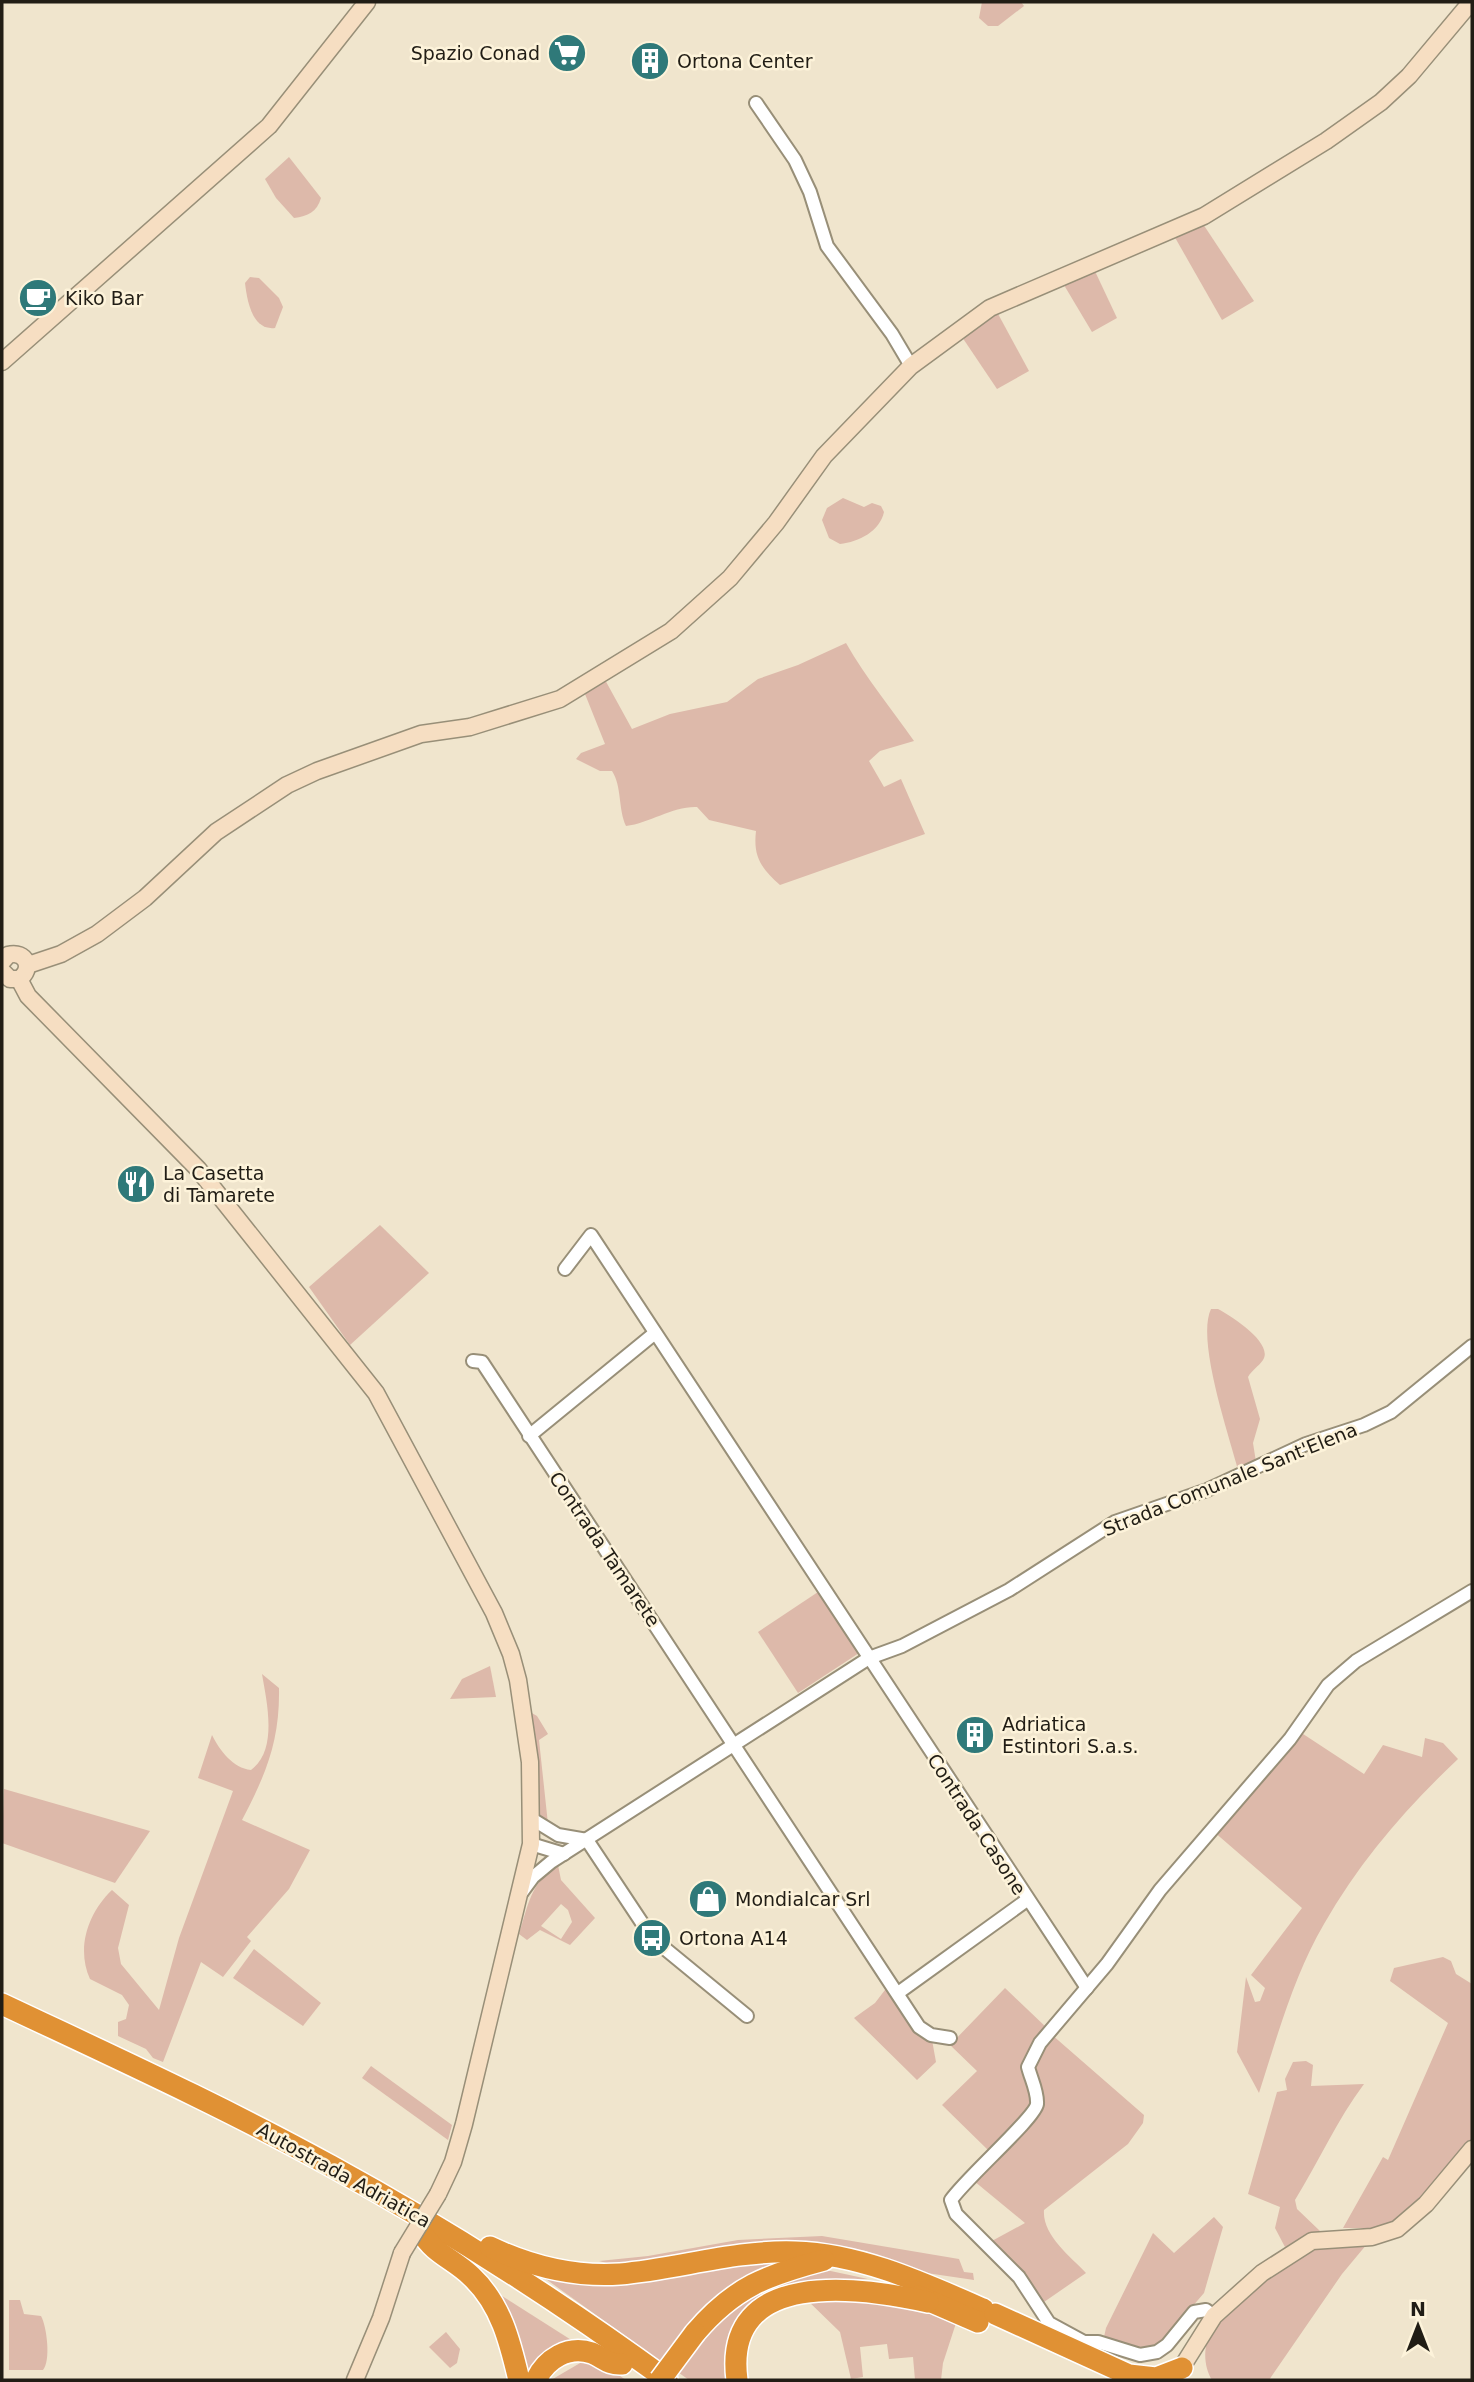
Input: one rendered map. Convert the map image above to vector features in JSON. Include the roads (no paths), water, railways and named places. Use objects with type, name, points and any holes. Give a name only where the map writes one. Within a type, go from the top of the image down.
[{"type":"highway","name":"Autostrada Adriatica","points":[[2,2004],[232,2114],[364,2184],[502,2267],[667,2380]]},
{"type":"highway","name":"Autostrada Adriatica","points":[[2,2018],[256,2140],[422,2232],[646,2380]]},
{"type":"highway","points":[[364,2184],[380,2185],[475,2240],[509,2256],[568,2271],[628,2273],[767,2252],[816,2253],[916,2280],[987,2318],[1120,2379],[1178,2374]]},
{"type":"highway","points":[[422,2232],[429,2245],[472,2276],[493,2302],[504,2325],[519,2380]]},
{"type":"highway","points":[[660,2380],[695,2333],[725,2300],[742,2288],[768,2276],[806,2264],[841,2258]]},
{"type":"highway","points":[[806,2264],[846,2268],[879,2277],[928,2302]]},
{"type":"highway","points":[[737,2380],[738,2348],[744,2330],[758,2312],[782,2298],[818,2290],[853,2289],[928,2302],[987,2318]]},
{"type":"highway","points":[[536,2380],[548,2363],[573,2351],[591,2353],[612,2365],[622,2364]]},
{"type":"main road","points":[[2,362],[270,126],[367,2]]},
{"type":"main road","points":[[28,965],[61,954],[97,934],[145,898],[216,832],[287,785],[317,771],[421,734],[470,727],[560,699],[671,631],[730,578],[776,523],[824,456],[911,366],[990,308],[1204,216],[1326,141],[1381,102],[1409,76],[1471,2]]},
{"type":"main road","points":[[16,953],[24,957],[28,965],[26,974],[19,979],[10,979],[2,961],[16,953]]},
{"type":"main road","points":[[19,979],[29,996],[198,1170],[314,1312],[383,1404],[494,1613],[511,1654],[518,1680],[530,1762],[532,1819],[531,1843],[522,1892],[447,2178],[402,2253],[381,2318],[355,2380]]},
{"type":"main road","points":[[1178,2374],[1214,2316],[1232,2297],[1293,2251],[1312,2241],[1372,2237],[1390,2232],[1409,2221],[1472,2149]]},
{"type":"street","points":[[756,103],[795,160],[810,192],[827,246],[892,334],[911,366]]},
{"type":"street","name":"Contrada Casone","points":[[565,1269],[591,1235],[1087,1988]]},
{"type":"street","points":[[529,1436],[655,1333]]},
{"type":"street","name":"Strada Comunale Sant'Elena","points":[[522,1892],[533,1877],[564,1854],[869,1658],[902,1646],[1009,1590],[1115,1522],[1207,1490],[1306,1444],[1364,1425],[1391,1412],[1472,1346]]},
{"type":"street","name":"Contrada Tamarete","points":[[473,1361],[482,1362],[736,1744],[919,2027],[931,2035],[950,2038]]},
{"type":"street","points":[[1214,2316],[1206,2310],[1194,2312],[1167,2345],[1157,2351],[1140,2355],[1098,2342],[1084,2342],[1049,2323],[1019,2277],[952,2207],[951,2200],[958,2189],[1034,2114],[1037,2095],[1028,2067],[1031,2056],[1087,1988],[1160,1890],[1290,1739],[1328,1685],[1341,1671],[1472,1591]]},
{"type":"street","points":[[532,1819],[558,1835],[587,1840],[652,1938],[747,2017]]},
{"type":"street","points":[[531,1843],[558,1835]]},
{"type":"street","points":[[531,1843],[564,1854]]},
{"type":"street","points":[[898,1993],[1027,1900]]},
{"type":"place","name":"Spazio Conad","points":[[567,53]]},
{"type":"place","name":"Ortona Center","points":[[650,61]]},
{"type":"place","name":"Kiko Bar","points":[[38,298]]},
{"type":"place","name":"La Casetta di Tamarete","points":[[136,1184]]},
{"type":"place","name":"Adriatica Estintori S.a.s.","points":[[975,1735]]},
{"type":"place","name":"Mondialcar Srl","points":[[708,1899]]},
{"type":"place","name":"Ortona A14","points":[[652,1938]]}]
